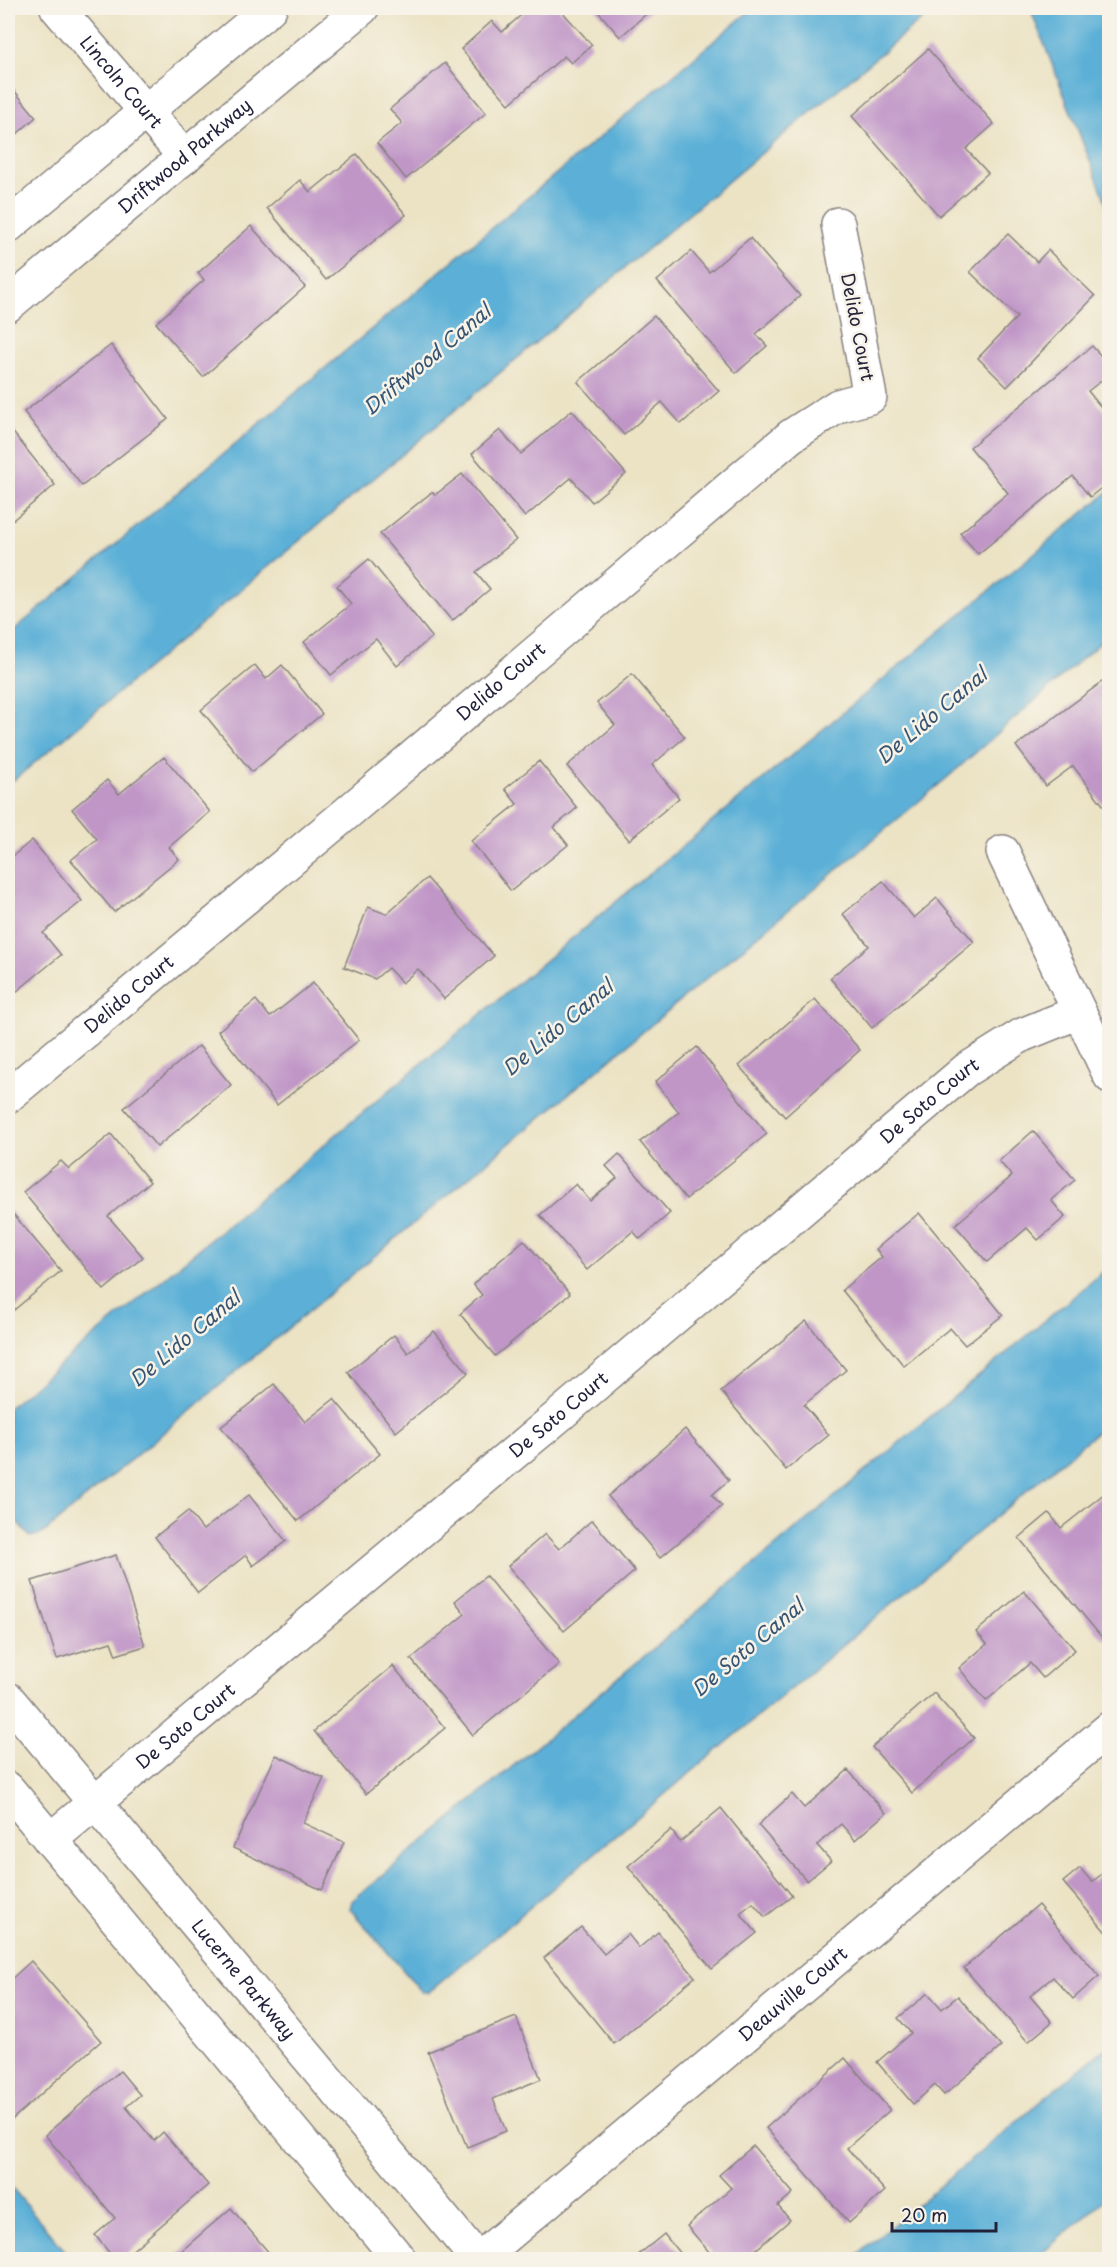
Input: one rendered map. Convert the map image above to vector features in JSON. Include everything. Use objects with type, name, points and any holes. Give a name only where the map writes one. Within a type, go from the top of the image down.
[{"type":"street","name":"Lincoln Court","points":[[57,8],[185,157]]},
{"type":"street","points":[[8,226],[270,8]]},
{"type":"street","name":"Driftwood Parkway","points":[[8,305],[362,8]]},
{"type":"street","name":"Delido Court","points":[[8,1096],[347,813],[791,436],[838,406],[870,396],[838,224]]},
{"type":"street","points":[[1003,852],[1110,1076]]},
{"type":"street","name":"De Soto Court","points":[[50,1840],[547,1425],[966,1070],[1022,1035],[1079,1012]]},
{"type":"street","name":"Lucerne Parkway","points":[[8,1699],[478,2259]]},
{"type":"street","name":"Deauville Court","points":[[478,2259],[1110,1728]]},
{"type":"street","points":[[8,1789],[400,2259]]},
{"type":"water","name":"Driftwood Canal","points":[[753,8],[935,8],[8,785],[8,635]]},
{"type":"water","points":[[1030,8],[1109,8],[1109,215],[1103,194]]},
{"type":"water","name":"De Lido Canal","points":[[1109,491],[1109,635],[948,777],[42,1534],[30,1537],[8,1511],[8,1408]]},
{"type":"water","name":"De Soto Canal","points":[[1109,1267],[1109,1422],[429,1992],[422,1992],[350,1909],[352,1901]]},
{"type":"water","points":[[1109,2045],[1109,2196],[1035,2259],[852,2259]]},
{"type":"water","points":[[8,2183],[72,2259],[8,2259]]},
{"type":"building","points":[[529,8],[559,8],[592,45],[571,63],[564,56],[509,104],[461,49],[492,21],[502,32]]},
{"type":"building","points":[[595,8],[653,8],[620,37]]},
{"type":"building","points":[[928,49],[994,124],[966,149],[988,173],[939,216],[852,116]]},
{"type":"building","points":[[445,63],[486,113],[406,179],[377,143],[402,123],[390,109]]},
{"type":"building","points":[[8,83],[36,117],[8,142]]},
{"type":"building","points":[[357,154],[406,215],[326,280],[267,208],[300,180],[310,192]]},
{"type":"building","points":[[251,226],[305,287],[203,377],[156,323],[204,280],[198,273]]},
{"type":"building","points":[[1008,234],[1037,262],[1048,250],[1095,296],[1007,387],[978,358],[1017,317],[970,272]]},
{"type":"building","points":[[750,238],[800,296],[756,334],[767,346],[736,373],[657,281],[691,251],[709,272]]},
{"type":"building","points":[[654,316],[719,391],[681,424],[662,402],[624,435],[578,382]]},
{"type":"building","points":[[111,345],[168,419],[82,486],[24,412]]},
{"type":"building","points":[[1092,346],[1110,366],[1110,374],[1088,391],[1110,418],[1110,481],[1090,497],[1073,476],[978,554],[960,533],[1008,493],[970,447]]},
{"type":"building","points":[[572,410],[626,474],[592,502],[571,478],[525,517],[472,454],[500,430],[521,454]]},
{"type":"building","points":[[11,430],[55,485],[8,524],[8,433]]},
{"type":"building","points":[[462,474],[516,540],[476,572],[490,589],[452,621],[380,534],[432,492],[435,495]]},
{"type":"building","points":[[369,559],[432,637],[397,666],[376,639],[331,675],[304,642],[351,604],[337,586]]},
{"type":"building","points":[[255,665],[266,679],[282,665],[322,714],[252,772],[201,710]]},
{"type":"building","points":[[632,674],[685,737],[652,765],[679,798],[629,840],[567,766],[615,725],[597,703]]},
{"type":"building","points":[[1110,676],[1110,814],[1073,766],[1046,786],[1016,746]]},
{"type":"building","points":[[164,757],[210,812],[169,847],[179,859],[114,912],[71,860],[97,839],[72,809],[107,780],[119,794]]},
{"type":"building","points":[[539,761],[577,808],[554,827],[568,845],[511,891],[471,841],[517,804],[505,789]]},
{"type":"building","points":[[32,840],[82,901],[43,933],[61,955],[16,992],[8,981],[8,860]]},
{"type":"building","points":[[427,878],[494,956],[444,999],[418,969],[402,983],[388,968],[375,979],[344,967],[368,907],[386,914]]},
{"type":"building","points":[[883,881],[914,918],[937,898],[974,942],[872,1028],[830,978],[869,946],[843,914]]},
{"type":"building","points":[[313,983],[359,1040],[277,1105],[218,1031],[256,1000],[270,1017]]},
{"type":"building","points":[[815,999],[860,1050],[785,1117],[739,1066]]},
{"type":"building","points":[[199,1046],[231,1085],[157,1147],[124,1108]]},
{"type":"building","points":[[697,1047],[767,1134],[686,1199],[640,1142],[679,1112],[655,1082]]},
{"type":"building","points":[[1033,1131],[1075,1180],[1051,1200],[1065,1217],[1038,1240],[1027,1228],[987,1262],[955,1225],[1012,1176],[999,1161]]},
{"type":"building","points":[[111,1134],[150,1182],[108,1216],[143,1257],[104,1290],[23,1192],[61,1161],[69,1169]]},
{"type":"building","points":[[619,1154],[670,1213],[640,1239],[633,1231],[587,1270],[540,1215],[576,1184],[590,1201],[617,1178],[606,1166]]},
{"type":"building","points":[[8,1210],[61,1271],[8,1315]]},
{"type":"building","points":[[919,1213],[1003,1315],[965,1345],[950,1328],[904,1366],[842,1290],[882,1257],[876,1249]]},
{"type":"building","points":[[524,1240],[570,1294],[495,1356],[460,1314],[482,1295],[473,1284]]},
{"type":"building","points":[[806,1321],[846,1370],[804,1405],[829,1435],[786,1470],[721,1391]]},
{"type":"building","points":[[434,1331],[468,1373],[396,1432],[348,1372],[394,1335],[408,1353]]},
{"type":"building","points":[[274,1384],[305,1422],[334,1399],[380,1454],[298,1521],[221,1427]]},
{"type":"building","points":[[685,1429],[729,1480],[712,1495],[722,1506],[660,1558],[608,1496]]},
{"type":"building","points":[[1110,1489],[1110,1635],[1104,1640],[1019,1538],[1049,1513],[1061,1528]]},
{"type":"building","points":[[249,1495],[286,1541],[253,1566],[246,1555],[198,1593],[155,1537],[188,1511],[203,1530]]},
{"type":"building","points":[[592,1520],[635,1571],[564,1631],[508,1566],[545,1534],[559,1549]]},
{"type":"building","points":[[116,1555],[145,1646],[116,1655],[111,1642],[57,1659],[32,1581]]},
{"type":"building","points":[[486,1576],[559,1664],[473,1735],[411,1659],[465,1614],[455,1601]]},
{"type":"building","points":[[1024,1591],[1075,1650],[1043,1678],[1030,1663],[986,1701],[959,1668],[987,1644],[976,1632]]},
{"type":"building","points":[[393,1666],[445,1728],[366,1794],[314,1731]]},
{"type":"building","points":[[934,1693],[974,1738],[912,1793],[872,1747]]},
{"type":"building","points":[[276,1755],[324,1778],[303,1823],[344,1842],[322,1890],[233,1848]]},
{"type":"building","points":[[848,1770],[886,1813],[855,1840],[841,1824],[817,1845],[831,1861],[807,1881],[758,1825],[792,1794],[804,1808]]},
{"type":"building","points":[[721,1808],[792,1896],[765,1917],[753,1903],[740,1913],[757,1933],[712,1969],[628,1866],[671,1830],[680,1842]]},
{"type":"building","points":[[1110,1864],[1110,1937],[1063,1882],[1080,1868],[1092,1882],[1108,1869],[1106,1867]]},
{"type":"building","points":[[1038,1905],[1099,1976],[1073,1999],[1053,1977],[1030,1996],[1052,2022],[1028,2042],[964,1968]]},
{"type":"building","points":[[581,1927],[604,1954],[628,1934],[639,1948],[658,1932],[695,1977],[614,2044],[544,1958]]},
{"type":"building","points":[[31,1961],[101,2041],[8,2123],[8,1982]]},
{"type":"building","points":[[928,1993],[942,2009],[958,1996],[1001,2047],[944,2095],[935,2085],[913,2104],[877,2062],[911,2033],[898,2018]]},
{"type":"building","points":[[516,2017],[541,2079],[493,2099],[506,2131],[467,2147],[428,2052]]},
{"type":"building","points":[[845,2058],[890,2110],[847,2148],[885,2191],[849,2223],[766,2128]]},
{"type":"building","points":[[120,2071],[140,2095],[126,2107],[154,2141],[163,2132],[208,2185],[121,2260],[115,2260],[95,2235],[115,2218],[45,2135]]},
{"type":"building","points":[[753,2146],[793,2193],[778,2206],[790,2220],[744,2260],[716,2260],[687,2226],[731,2188],[719,2175]]},
{"type":"building","points":[[231,2208],[275,2260],[171,2260]]},
{"type":"building","points":[[664,2234],[685,2260],[632,2260]]}]
